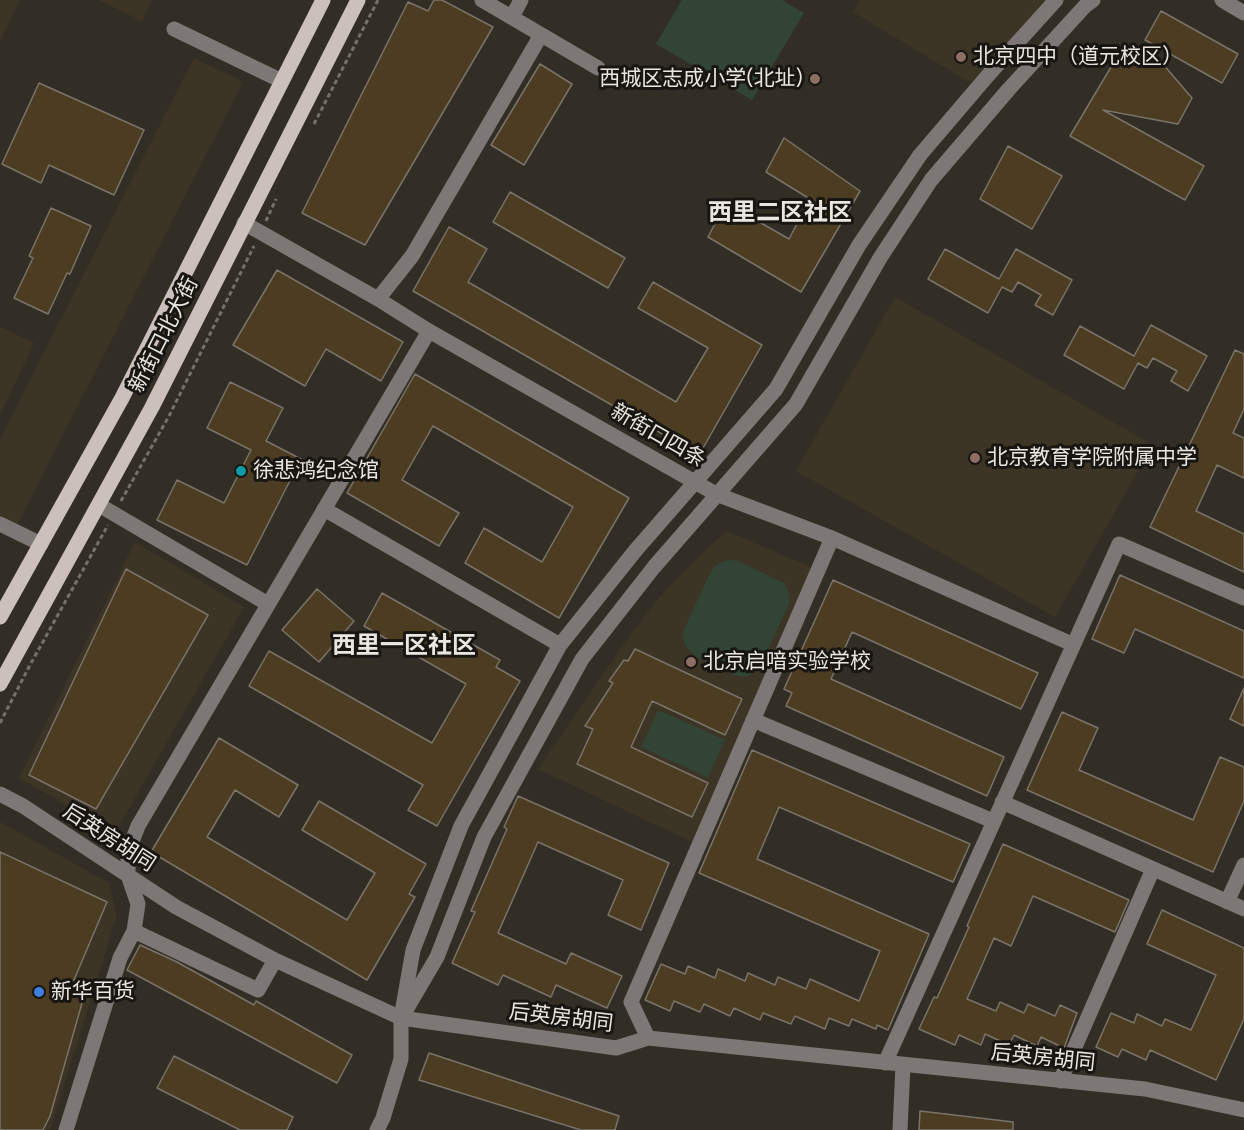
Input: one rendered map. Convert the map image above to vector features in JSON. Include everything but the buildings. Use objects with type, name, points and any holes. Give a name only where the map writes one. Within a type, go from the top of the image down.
[{"type":"main road","name":"新街口北大街","points":[[0,617],[122,398],[323,0]]},
{"type":"main road","name":"新街口北大街","points":[[0,684],[152,407],[358,0]]},
{"type":"street","points":[[482,0],[598,68]]},
{"type":"street","points":[[512,17],[521,0]]},
{"type":"street","points":[[377,1130],[383,1118],[401,1059],[401,1018],[413,950],[461,826],[560,645],[694,481],[776,389],[859,245],[920,155],[1056,0]]},
{"type":"street","points":[[401,1018],[437,957],[484,837],[582,659],[654,567],[796,404],[880,258],[931,180],[1009,89],[1093,0]]},
{"type":"street","points":[[1222,0],[1244,13]]},
{"type":"street","points":[[174,29],[282,81]]},
{"type":"street","points":[[378,299],[412,256],[541,34]]},
{"type":"street","name":"新街口四条","points":[[244,223],[716,494],[832,538],[1072,645]]},
{"type":"street","points":[[66,1130],[120,958],[134,932],[138,904],[128,875],[128,852],[138,826],[429,331]]},
{"type":"street","points":[[99,505],[268,604]]},
{"type":"street","points":[[324,509],[560,645]]},
{"type":"street","points":[[0,524],[41,544]]},
{"type":"street","points":[[648,1038],[631,1002],[832,538]]},
{"type":"street","points":[[885,1063],[1119,544],[1244,598]]},
{"type":"street","points":[[753,720],[993,821]]},
{"type":"street","name":"后英房胡同","points":[[0,794],[23,806],[176,907],[275,960],[401,1018],[615,1048],[648,1038],[1145,1089],[1244,1110]]},
{"type":"street","points":[[1002,802],[1244,909]]},
{"type":"street","points":[[1227,902],[1244,865]]},
{"type":"street","points":[[1059,1081],[1153,869]]},
{"type":"street","points":[[134,932],[258,990],[275,960]]},
{"type":"street","points":[[900,1130],[903,1065]]},
{"type":"shaded area","points":[[0,0],[20,0],[0,42]]},
{"type":"shaded area","points":[[99,0],[152,0],[142,21]]},
{"type":"shaded area","name":"北京四中（道元校区）","points":[[861,0],[1048,0],[971,83],[853,12]]},
{"type":"shaded area","points":[[194,58],[243,82],[17,525],[0,516],[0,439]]},
{"type":"shaded area","name":"北京教育学院附属中学","points":[[895,297],[1153,445],[1055,617],[796,471]]},
{"type":"shaded area","points":[[0,327],[34,343],[0,415]]},
{"type":"shaded area","name":"北京启喑实验学校","points":[[726,531],[813,568],[692,842],[538,769],[633,631],[667,588]]},
{"type":"shaded area","points":[[135,542],[244,607],[115,833],[19,778]]},
{"type":"shaded area","name":"新华百货","points":[[0,822],[109,883],[117,915],[50,1130],[0,1130]]},
{"type":"green space","points":[[682,0],[782,0],[804,13],[752,100],[656,44]]},
{"type":"green space","points":[[736,560],[784,583],[789,593],[789,604],[759,669],[748,676],[737,676],[696,657],[687,648],[683,639],[683,632],[715,566],[724,561]]},
{"type":"green space","points":[[658,710],[725,740],[708,778],[641,747]]},
{"type":"place","name":"北京四中（道元校区）","points":[[961,57]]},
{"type":"place","name":"西城区志成小学(北址)","points":[[815,79]]},
{"type":"place","name":"北京教育学院附属中学","points":[[975,458]]},
{"type":"place","name":"徐悲鸿纪念馆","points":[[241,471]]},
{"type":"place","name":"北京启喑实验学校","points":[[691,662]]},
{"type":"place","name":"新华百货","points":[[39,992]]},
{"type":"district","name":"西里二区社区","points":[[780,213]]},
{"type":"district","name":"西里一区社区","points":[[404,646]]}]
